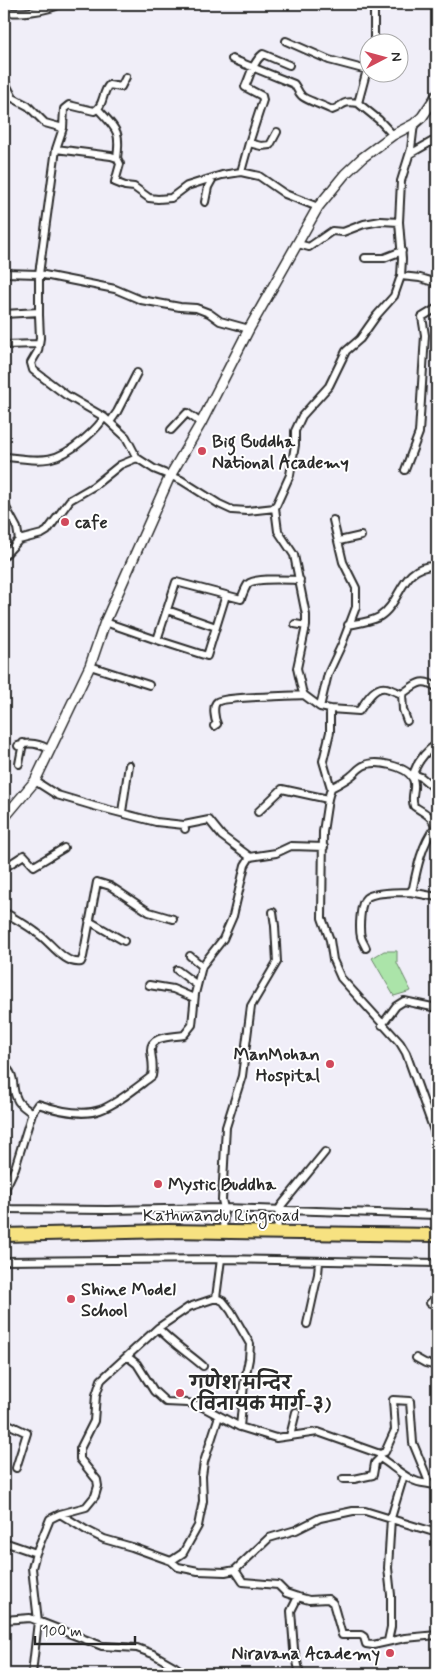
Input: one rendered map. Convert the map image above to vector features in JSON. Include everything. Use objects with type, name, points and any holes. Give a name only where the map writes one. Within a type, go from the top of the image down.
[{"type":"highway","name":"Kathmandu Ringroad","points":[[4,1235],[168,1232],[437,1234]]},
{"type":"main road","points":[[4,818],[35,781],[90,666],[105,622],[170,476],[201,423],[249,329],[318,207],[355,164],[393,135],[414,124],[422,117],[437,95]]},
{"type":"street","points":[[4,10],[8,12],[33,11],[52,8],[60,4]]},
{"type":"street","points":[[374,4],[374,32]]},
{"type":"street","points":[[286,41],[329,60],[358,66]]},
{"type":"street","points":[[241,172],[248,143],[263,100],[262,96],[245,87],[253,68],[263,54],[289,64]]},
{"type":"street","points":[[232,59],[294,84],[300,95],[304,98],[318,102],[332,110],[342,103],[358,103],[379,120],[393,135]]},
{"type":"street","points":[[98,109],[106,87],[109,85],[121,87],[126,77]]},
{"type":"street","points":[[4,80],[13,98],[28,106],[45,122],[64,128]]},
{"type":"street","points":[[358,103],[364,82]]},
{"type":"street","points":[[98,109],[94,111],[69,105],[64,109],[64,128],[56,149],[39,274],[39,344],[38,351],[31,363],[33,370],[66,395],[107,419],[126,437],[137,458],[154,469],[232,510],[247,511],[274,508]]},
{"type":"street","points":[[98,109],[112,124],[119,136],[117,158],[120,164],[115,182],[134,187],[149,198],[158,200],[171,198],[187,186],[241,172],[259,176],[285,194],[318,207]]},
{"type":"street","points":[[402,694],[387,688],[376,689],[358,711],[320,707],[304,695],[297,668],[306,626],[300,580],[294,555],[278,531],[274,508],[290,475],[295,431],[302,416],[329,386],[346,351],[360,339],[377,315],[394,296],[400,276],[402,251],[400,222],[402,181],[410,154],[414,124]]},
{"type":"street","points":[[248,143],[261,146],[270,145],[277,132]]},
{"type":"street","points":[[410,154],[431,142],[437,141]]},
{"type":"street","points":[[56,149],[117,158]]},
{"type":"street","points":[[204,202],[208,187],[213,178]]},
{"type":"street","points":[[298,244],[309,247],[332,231],[344,232],[364,224],[381,221],[400,222]]},
{"type":"street","points":[[365,258],[384,258],[402,251]]},
{"type":"street","points":[[4,273],[39,274],[115,289],[141,300],[196,308],[209,313],[220,321],[249,329]]},
{"type":"street","points":[[400,276],[420,278],[437,283]]},
{"type":"street","points":[[405,470],[419,433],[425,335],[422,317],[437,308]]},
{"type":"street","points":[[4,314],[39,312]]},
{"type":"street","points":[[4,345],[39,344]]},
{"type":"street","points":[[7,456],[38,461],[60,456],[117,412],[137,374]]},
{"type":"street","points":[[170,430],[187,413],[201,423]]},
{"type":"street","points":[[4,556],[19,540],[47,531],[70,500],[94,486],[120,465],[137,458]]},
{"type":"street","points":[[4,504],[16,528],[19,540]]},
{"type":"street","points":[[320,707],[328,674],[356,607],[356,588],[343,562],[333,520]]},
{"type":"street","points":[[339,541],[361,536]]},
{"type":"street","points":[[348,625],[369,621],[380,616],[390,607],[407,578],[426,566],[434,566],[437,575]]},
{"type":"street","points":[[157,640],[176,582],[241,598],[249,584],[256,580],[300,580]]},
{"type":"street","points":[[105,622],[207,656],[226,595]]},
{"type":"street","points":[[167,610],[216,627]]},
{"type":"street","points":[[295,624],[306,626]]},
{"type":"street","points":[[90,666],[149,685]]},
{"type":"street","points":[[402,694],[421,681],[430,682],[437,688]]},
{"type":"street","points":[[402,694],[403,710],[407,721]]},
{"type":"street","points":[[214,726],[217,724],[215,721],[214,704],[218,701],[236,698],[304,695]]},
{"type":"street","points":[[330,709],[330,732],[323,761],[331,788],[323,832],[322,918],[330,940],[333,960],[341,978],[400,1043],[406,1053],[437,1140]]},
{"type":"street","points":[[410,892],[413,888],[421,855],[435,825],[432,819],[414,806],[412,796],[414,781],[412,774],[417,763],[437,744]]},
{"type":"street","points":[[19,764],[20,745],[42,745],[50,750]]},
{"type":"street","points":[[331,788],[350,777],[364,765],[378,763],[395,766],[425,780],[434,787]]},
{"type":"street","points":[[122,812],[129,765]]},
{"type":"street","points":[[35,781],[57,795],[156,822],[184,827],[209,820],[222,836],[250,857]]},
{"type":"street","points":[[258,812],[282,789],[328,799]]},
{"type":"street","points":[[421,855],[436,835]]},
{"type":"street","points":[[324,847],[290,846],[276,852],[250,857],[245,865],[233,916],[223,939],[202,966],[194,998],[192,1026],[184,1035],[158,1039],[153,1042],[151,1046],[154,1061],[152,1076],[108,1106],[98,1111],[76,1112],[56,1110],[38,1104],[32,1113],[15,1168],[6,1187],[4,1209],[224,1208],[437,1215]]},
{"type":"street","points":[[4,868],[24,855],[34,866],[64,848]]},
{"type":"street","points":[[4,912],[39,934],[57,952],[73,962],[79,963],[83,957],[97,882],[110,886],[149,912],[173,919]]},
{"type":"street","points":[[366,948],[361,937],[361,910],[366,898],[387,893],[410,892],[437,897]]},
{"type":"street","points":[[223,1233],[224,1208],[222,1200],[226,1127],[242,1076],[251,1006],[276,962],[273,912]]},
{"type":"street","points":[[4,923],[11,916]]},
{"type":"street","points":[[89,921],[124,941]]},
{"type":"street","points":[[190,956],[202,966]]},
{"type":"street","points":[[177,970],[197,985]]},
{"type":"street","points":[[149,985],[173,989],[194,998]]},
{"type":"street","points":[[382,1025],[396,1006],[404,1001],[437,1008]]},
{"type":"street","points":[[4,1066],[14,1078],[14,1091],[17,1101],[32,1113]]},
{"type":"street","points":[[277,1233],[279,1210],[325,1152]]},
{"type":"street","points":[[4,1261],[221,1259],[437,1263]]},
{"type":"street","points":[[216,1298],[221,1259]]},
{"type":"street","points":[[307,1324],[319,1262]]},
{"type":"street","points":[[32,1674],[38,1621],[32,1568],[50,1519],[60,1514],[86,1507],[95,1496],[98,1486],[97,1480],[82,1464],[80,1448],[94,1421],[96,1395],[101,1380],[158,1328],[189,1307],[216,1298],[223,1300],[250,1344],[240,1427]]},
{"type":"street","points":[[430,1303],[433,1300],[437,1300]]},
{"type":"street","points":[[158,1328],[169,1340],[187,1351],[203,1366]]},
{"type":"street","points":[[128,1357],[137,1364],[154,1391],[166,1402],[195,1404],[240,1427],[276,1438],[318,1432],[380,1456],[404,1475],[418,1482],[429,1482],[437,1486]]},
{"type":"street","points":[[416,1358],[437,1366]]},
{"type":"street","points":[[343,1479],[373,1475],[375,1463],[385,1452],[395,1430],[393,1400],[410,1401],[413,1443],[429,1482]]},
{"type":"street","points":[[290,1436],[296,1412]]},
{"type":"street","points":[[171,1561],[184,1554],[198,1526],[203,1501],[202,1476],[204,1462],[220,1416]]},
{"type":"street","points":[[4,1422],[27,1433],[16,1468]]},
{"type":"street","points":[[388,1641],[391,1627],[391,1595],[388,1568],[391,1518],[404,1475]]},
{"type":"street","points":[[60,1514],[104,1539],[171,1561],[178,1567],[198,1571],[226,1572],[235,1570],[269,1538],[296,1530],[320,1518],[361,1510],[437,1533]]},
{"type":"street","points":[[4,1542],[36,1553]]},
{"type":"street","points":[[235,1570],[243,1582],[278,1585],[286,1593],[298,1598],[309,1600],[328,1599],[334,1603],[342,1635],[361,1635],[364,1637],[366,1644],[369,1645],[437,1635]]},
{"type":"street","points":[[298,1598],[291,1611],[294,1649],[300,1674]]},
{"type":"street","points":[[4,1620],[30,1618],[102,1646],[137,1648],[153,1654],[185,1674]]},
{"type":"green space","points":[[384,951],[397,951],[397,963],[411,991],[394,996],[372,958]]},
{"type":"place","name":"Big Buddha National Academy","points":[[202,451]]},
{"type":"place","name":"cafe","points":[[65,522]]},
{"type":"place","name":"ManMohan Hospital","points":[[330,1064]]},
{"type":"place","name":"Mystic Buddha","points":[[158,1184]]},
{"type":"place","name":"Shine Model School","points":[[71,1299]]},
{"type":"place","name":"गणेश मन्दिर (विनायक मार्ग-३)","points":[[180,1393]]},
{"type":"place","name":"Niravana Academy","points":[[390,1653]]}]
